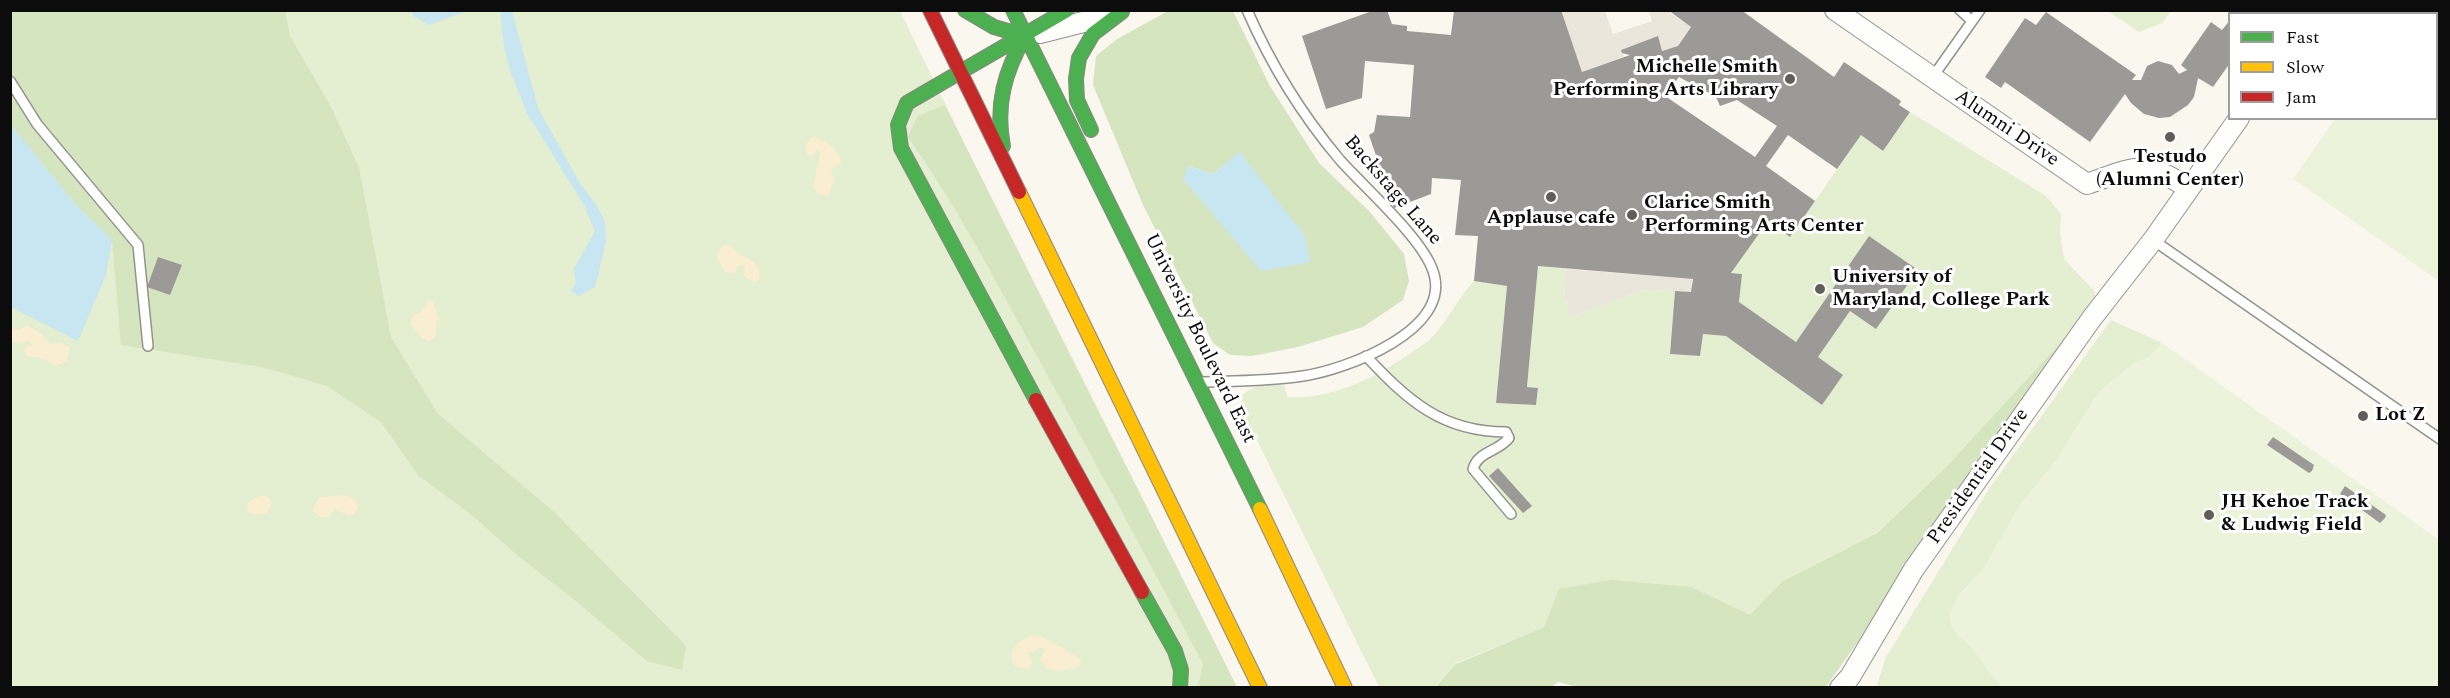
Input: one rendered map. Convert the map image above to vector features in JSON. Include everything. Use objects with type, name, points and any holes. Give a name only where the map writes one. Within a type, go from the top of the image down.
[{"type":"main road","points":[[930,10],[1260,687]]},
{"type":"main road","points":[[964,10],[994,27],[1025,36]]},
{"type":"main road","name":"University Boulevard East","points":[[1013,10],[1142,267],[1345,687]]},
{"type":"main road","points":[[1067,10],[907,103],[898,118],[897,133],[901,148],[1031,391],[1175,651],[1182,670],[1180,687]]},
{"type":"main road","points":[[1097,142],[1077,100],[1078,65],[1086,44],[1093,34],[1124,11]]},
{"type":"main road","points":[[1019,192],[1002,144],[999,118],[1000,99],[1012,60],[1025,36]]},
{"type":"main road","points":[[1137,226],[1142,267]]},
{"type":"street","name":"Alumni Drive","points":[[1835,10],[2087,184],[2143,167],[2161,172],[2189,189]]},
{"type":"street","points":[[1025,36],[1124,11]]},
{"type":"street","name":"Presidential Drive","points":[[1842,686],[1850,677],[1914,569],[2086,327],[2153,240],[2238,120]]},
{"type":"lane","name":"Backstage Lane","points":[[1198,382],[1303,376],[1328,370],[1366,356],[1386,346],[1418,324],[1431,304],[1435,292],[1434,273],[1422,250],[1341,160],[1308,119],[1276,70],[1247,10]]},
{"type":"lane","points":[[1960,10],[1972,21]]},
{"type":"lane","points":[[1932,78],[1980,10]]},
{"type":"lane","points":[[10,81],[36,124],[138,245],[148,346]]},
{"type":"lane","points":[[2153,240],[2439,439]]},
{"type":"lane","points":[[1366,356],[1391,383],[1412,401],[1445,421],[1480,432],[1506,432],[1509,438],[1502,447],[1483,455],[1475,463],[1473,469],[1511,514]]},
{"type":"green space","points":[[10,11],[900,11],[1237,687],[11,687]]},
{"type":"green space","points":[[11,11],[285,11],[290,36],[331,107],[359,168],[391,337],[437,413],[554,512],[686,646],[682,670],[647,661],[517,555],[472,515],[418,475],[381,422],[327,386],[262,367],[121,345],[112,240],[77,206],[11,125]]},
{"type":"green space","points":[[1168,11],[1233,11],[1270,86],[1319,163],[1370,212],[1404,254],[1409,281],[1403,300],[1363,327],[1298,347],[1252,356],[1230,355],[1213,343],[1143,205],[1093,85],[1096,56],[1117,39]],"holes":[[[1240,153],[1261,271],[1188,166],[1213,174]]]},
{"type":"green space","points":[[2108,11],[2171,11],[2162,23],[2139,32]]},
{"type":"green space","points":[[2439,11],[2439,281],[2293,179],[2334,120],[2438,120],[2438,12],[2408,12]]},
{"type":"green space","points":[[945,105],[1237,687],[1198,687],[1203,664],[1183,625],[976,245],[908,137],[918,116]]},
{"type":"green space","points":[[1910,112],[2046,196],[2061,214],[2060,232],[2064,259],[2095,292],[2095,305],[1947,466],[1876,533],[1783,581],[1750,616],[1690,587],[1544,627],[1454,664],[1435,687],[1379,687],[1243,412],[1242,395],[1257,386],[1272,384],[1284,386],[1288,397],[1321,395],[1368,378],[1431,339],[1474,281],[1507,286],[1496,402],[1536,405],[1538,388],[1527,387],[1538,266],[1566,269],[1564,297],[1568,298],[1568,318],[1643,290],[1675,291],[1670,354],[1700,356],[1703,334],[1726,336],[1822,404],[1843,375],[1818,357],[1850,311],[1876,328],[1918,270],[1869,236],[1796,342],[1739,302],[1742,274],[1731,273],[1768,221],[1790,237],[1861,135],[1883,151]]},
{"type":"green space","points":[[2095,305],[1826,687],[1581,688],[1558,682],[1550,688],[1435,688],[1454,665],[1544,627],[1559,589],[1611,580],[1691,587],[1750,615],[1783,581],[1877,533],[1947,466]]},
{"type":"green space","points":[[2111,320],[2162,343],[2149,357],[2133,364],[2099,392],[2055,462],[2019,506],[1985,567],[1960,594],[1950,613],[1951,624],[1958,635],[1970,645],[2001,687],[1876,688],[1886,657],[1991,486]]},
{"type":"green space","name":"JH Kehoe Track & Ludwig Field","points":[[2162,343],[2439,540],[2439,687],[2001,687],[1970,645],[1958,635],[1951,624],[1950,613],[1954,602],[1985,567],[2019,506],[2055,462],[2099,392],[2133,364],[2149,357]]},
{"type":"sand","points":[[812,137],[831,145],[840,158],[841,163],[831,169],[834,179],[830,194],[826,196],[818,194],[813,187],[820,153],[817,150],[811,157],[806,154],[806,144]]},
{"type":"sand","points":[[725,245],[732,247],[756,264],[759,280],[755,282],[749,280],[744,275],[743,265],[739,266],[735,273],[725,272],[717,258],[719,249]]},
{"type":"sand","points":[[428,300],[433,302],[439,318],[436,335],[430,341],[422,338],[410,324],[414,314],[421,312]]},
{"type":"sand","points":[[27,326],[39,332],[50,344],[61,343],[70,347],[67,361],[56,366],[42,358],[28,356],[24,351],[26,346],[33,345],[29,341],[13,342],[11,351],[11,328],[19,330]]},
{"type":"sand","points":[[261,495],[268,497],[272,502],[267,513],[258,515],[248,512],[247,503]]},
{"type":"sand","points":[[343,495],[355,499],[358,507],[355,513],[349,516],[335,509],[330,516],[323,518],[313,512],[320,497]]},
{"type":"sand","points":[[1030,636],[1040,636],[1061,647],[1081,660],[1080,666],[1060,671],[1046,669],[1040,659],[1045,650],[1040,647],[1034,652],[1028,652],[1032,663],[1030,669],[1017,667],[1011,657],[1014,648]]},
{"type":"shaded area","points":[[1561,11],[1605,11],[1613,34],[1652,21],[1649,11],[1668,11],[1691,27],[1678,46],[1662,51],[1658,37],[1621,50],[1624,56],[1617,60],[1582,72]]},
{"type":"shaded area","points":[[1566,269],[1692,279],[1691,292],[1643,290],[1568,318],[1568,299],[1564,298]]},
{"type":"water","points":[[410,11],[467,11],[429,25],[415,17]]},
{"type":"water","points":[[500,11],[512,11],[538,108],[581,185],[596,204],[605,222],[606,242],[595,287],[579,296],[571,291],[576,283],[574,269],[595,231],[584,205],[527,113],[511,73],[504,46]]},
{"type":"water","points":[[11,125],[77,206],[112,240],[106,275],[78,341],[11,307]]},
{"type":"water","points":[[1240,152],[1305,236],[1310,262],[1261,271],[1183,179],[1188,166],[1213,174]]},
{"type":"building","name":"Clarice Smith Performing Arts Center","points":[[1375,10],[1387,10],[1392,24],[1407,26],[1407,31],[1451,35],[1454,10],[1561,10],[1582,72],[1630,55],[1622,53],[1621,50],[1658,36],[1662,51],[1678,46],[1691,27],[1668,10],[1741,10],[1834,77],[1844,62],[1901,101],[1899,105],[1910,112],[1883,151],[1861,135],[1837,169],[1788,135],[1766,166],[1815,201],[1790,237],[1768,221],[1731,273],[1742,274],[1739,302],[1796,342],[1869,236],[1918,270],[1876,329],[1850,311],[1818,357],[1843,375],[1822,405],[1726,336],[1703,334],[1700,356],[1670,354],[1675,291],[1691,292],[1693,279],[1538,266],[1527,387],[1538,388],[1536,405],[1496,403],[1507,286],[1474,281],[1478,236],[1455,235],[1461,180],[1432,178],[1431,194],[1394,208],[1369,135],[1374,132],[1377,115],[1410,117],[1414,65],[1365,61],[1362,98],[1326,109],[1302,36]],"holes":[[[1679,77],[1716,97],[1720,106],[1737,100],[1777,126],[1755,157],[1665,96]]]},
{"type":"building","points":[[2236,10],[2286,10],[2284,12],[2235,12]]},
{"type":"building","points":[[2046,12],[2136,75],[2132,80],[2141,80],[2147,66],[2158,61],[2172,65],[2179,74],[2187,70],[2181,65],[2211,22],[2222,30],[2228,22],[2228,66],[2213,87],[2198,78],[2194,97],[2188,105],[2170,117],[2159,118],[2144,114],[2131,103],[2125,94],[2090,142],[2005,82],[2001,88],[1985,77],[2025,18],[2036,25]]},
{"type":"building","points":[[158,257],[182,265],[170,295],[147,287]]},
{"type":"building","points":[[2273,437],[2314,465],[2312,471],[2309,473],[2267,445]]},
{"type":"building","points":[[1498,468],[1532,506],[1523,513],[1489,476]]},
{"type":"building","points":[[2345,486],[2386,515],[2385,518],[2380,523],[2340,494]]},
{"type":"traffic: fast","points":[[965,10],[994,27],[1025,36]]},
{"type":"traffic: fast","points":[[1013,10],[1260,509]]},
{"type":"traffic: fast","points":[[1036,400],[901,148],[898,125],[907,103],[1067,10]]},
{"type":"traffic: fast","points":[[1091,130],[1077,100],[1076,79],[1079,58],[1093,34],[1122,12]]},
{"type":"traffic: fast","points":[[1003,146],[1000,116],[1003,89],[1012,62],[1025,36]]},
{"type":"traffic: fast","points":[[1142,592],[1175,651],[1181,670],[1180,688]]},
{"type":"traffic: slow","points":[[1019,192],[1260,688]]},
{"type":"traffic: slow","points":[[1260,509],[1345,688]]},
{"type":"traffic: jam","points":[[930,10],[1019,192]]},
{"type":"traffic: jam","points":[[1036,400],[1142,592]]},
{"type":"place","name":"Michelle Smith Performing Arts Library","points":[[1790,79]]},
{"type":"place","name":"Testudo (Alumni Center)","points":[[2170,137]]},
{"type":"place","name":"Applause cafe","points":[[1551,197]]},
{"type":"place","name":"Clarice Smith Performing Arts Center","points":[[1632,215]]},
{"type":"place","name":"University of Maryland, College Park","points":[[1820,289]]},
{"type":"place","name":"Lot Z","points":[[2363,416]]},
{"type":"place","name":"JH Kehoe Track & Ludwig Field","points":[[2209,515]]}]
